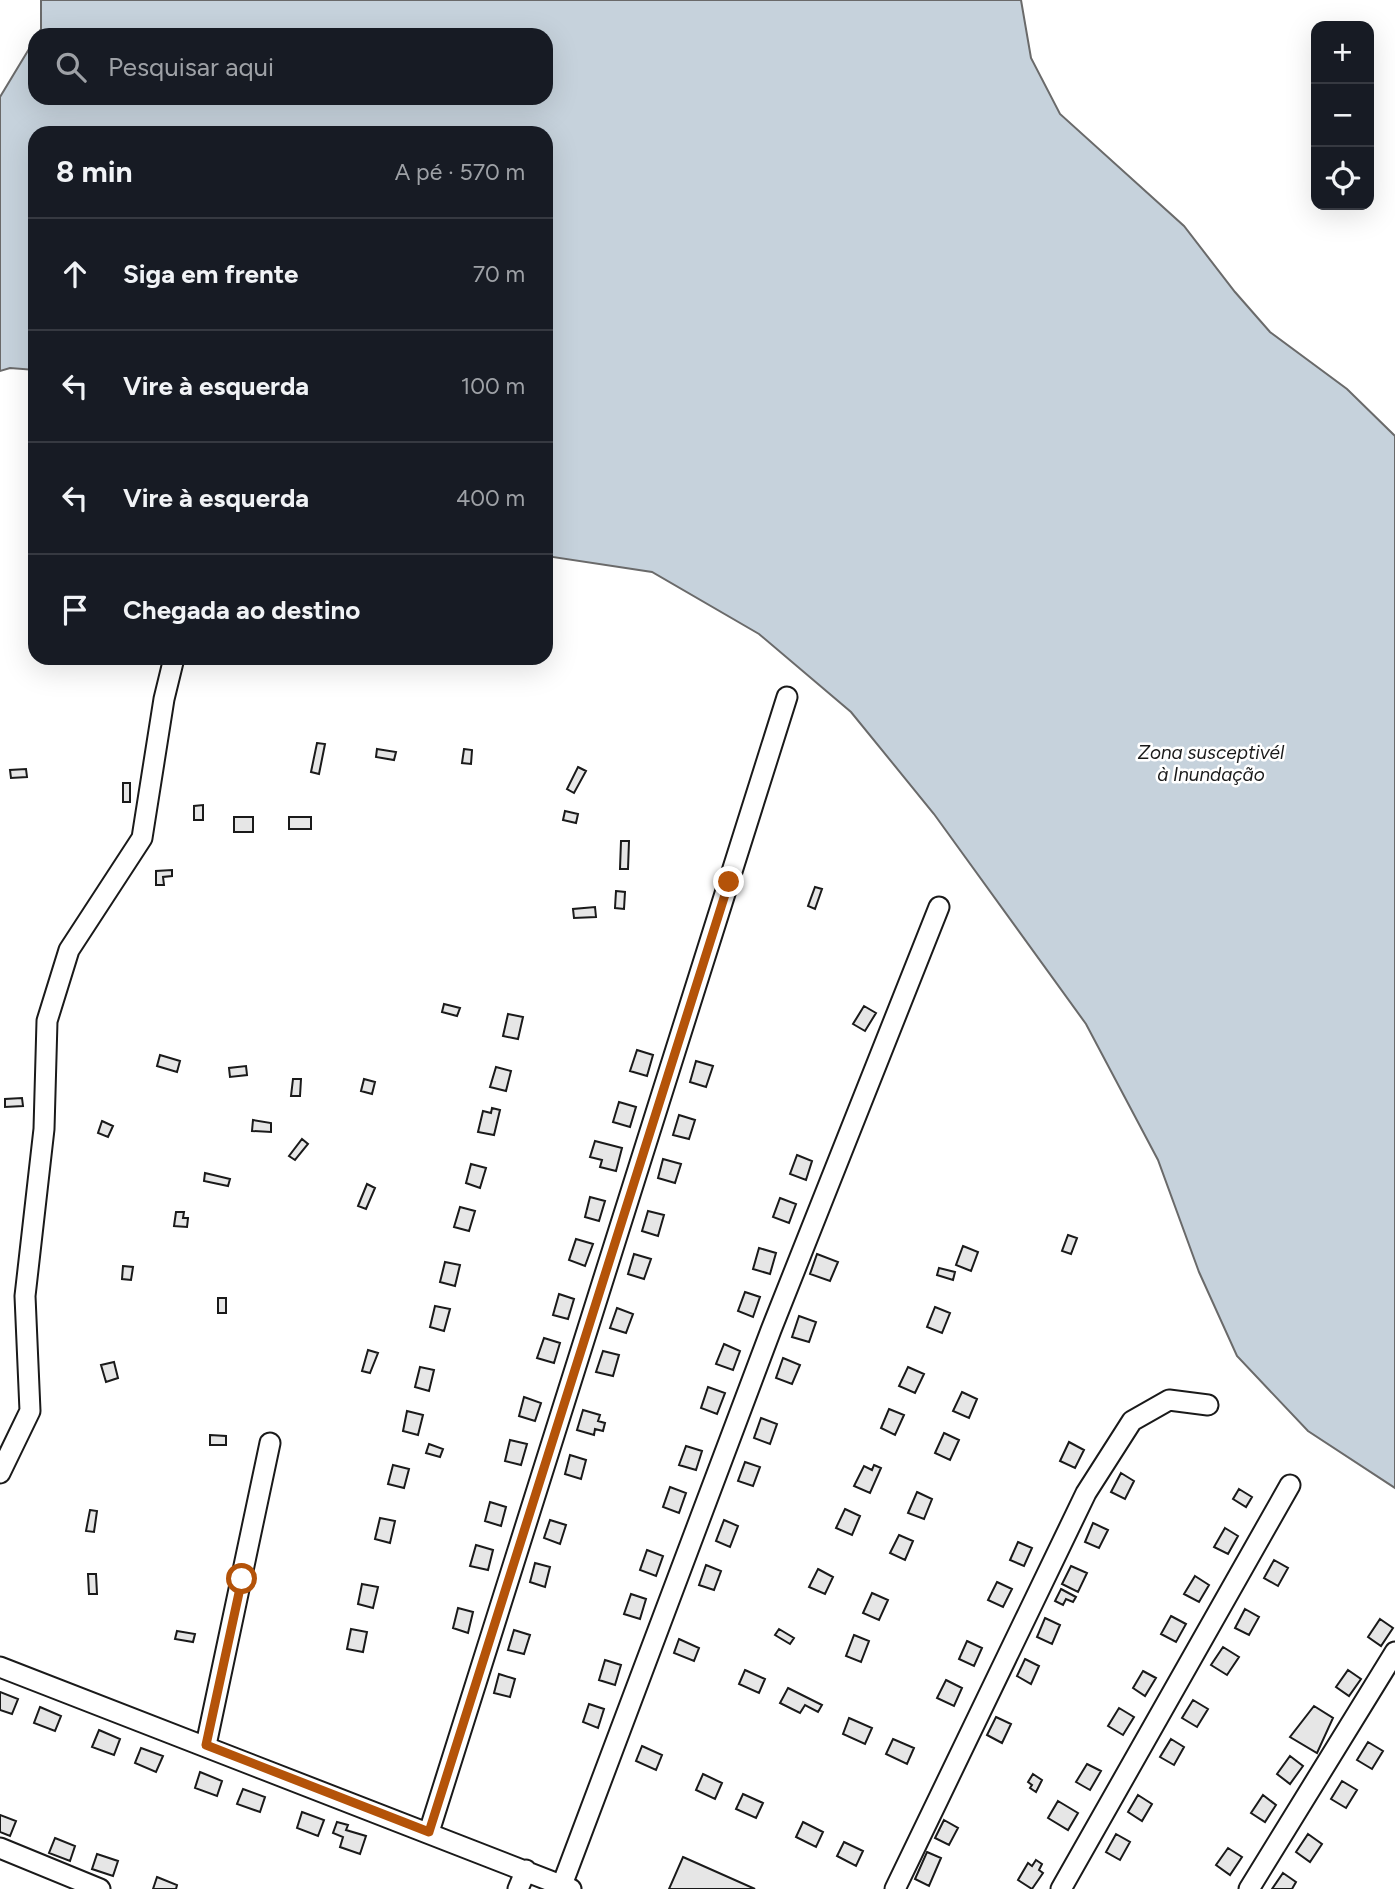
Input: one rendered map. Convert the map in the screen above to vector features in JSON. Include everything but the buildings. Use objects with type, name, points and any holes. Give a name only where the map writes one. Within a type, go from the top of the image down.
[{"type":"lane","points":[[0,1473],[30,1411],[25,1296],[44,1129],[47,1021],[69,950],[142,838],[164,699],[172,665]]},
{"type":"lane","points":[[429,1832],[787,697]]},
{"type":"lane","points":[[0,1667],[566,1887],[771,1331],[939,907]]},
{"type":"lane","points":[[895,1889],[1086,1493],[1132,1421],[1169,1400],[1208,1405]]},
{"type":"lane","points":[[206,1745],[270,1443]]},
{"type":"lane","points":[[1061,1889],[1290,1485]]},
{"type":"lane","points":[[1249,1889],[1395,1652]]},
{"type":"lane","points":[[0,1848],[100,1889]]},
{"type":"lane","points":[[518,1889],[526,1870]]},
{"type":"water","name":"Zona susceptivél à Inundação","points":[[41,0],[1021,0],[1031,58],[1060,114],[1184,226],[1270,332],[1347,389],[1395,436],[1395,1488],[1308,1431],[1237,1356],[1199,1272],[1158,1160],[1086,1024],[934,814],[851,712],[759,634],[652,572],[553,557],[553,126],[28,126],[28,369],[10,368],[0,371],[0,97],[28,51],[28,105],[553,105],[553,28],[41,28]]},
{"type":"route","points":[[242,1579],[206,1745],[429,1832],[729,882]]}]
